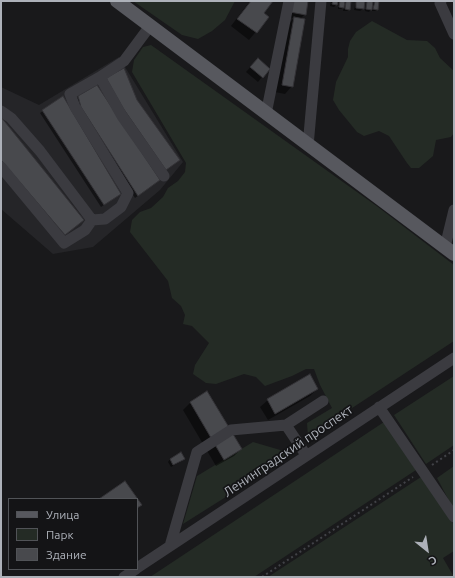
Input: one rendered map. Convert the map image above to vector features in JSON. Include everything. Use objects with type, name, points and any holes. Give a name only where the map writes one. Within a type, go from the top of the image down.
[{"type":"main road","points":[[118,1],[308,146],[449,250]]},
{"type":"street","points":[[266,114],[289,1]]},
{"type":"street","points":[[308,146],[321,1]]},
{"type":"street","points":[[441,1],[440,3],[454,34]]},
{"type":"street","points":[[92,220],[104,219],[121,207],[128,193],[75,107],[70,94],[124,61],[150,26]]},
{"type":"street","points":[[100,77],[122,116],[164,176]]},
{"type":"street","points":[[1,111],[11,118],[40,152],[92,220]]},
{"type":"street","points":[[1,167],[64,243],[85,230],[92,220]]},
{"type":"street","points":[[449,250],[454,210]]},
{"type":"street","name":"Ленинградский проспект","points":[[138,568],[454,358]]},
{"type":"street","points":[[170,546],[197,452],[231,430],[286,425],[323,401]]},
{"type":"street","points":[[379,407],[454,517]]},
{"type":"street","points":[[286,425],[306,455]]},
{"type":"street","name":"Ленинградский проспект","points":[[124,577],[134,570]]},
{"type":"path","points":[[262,577],[454,450]]},
{"type":"shaded area","points":[[119,57],[183,162],[160,190],[93,247],[53,254],[1,209],[1,87],[39,105]]},
{"type":"green space","points":[[133,1],[235,1],[225,20],[212,31],[198,39],[182,35]]},
{"type":"green space","points":[[372,21],[407,40],[427,41],[435,48],[440,58],[454,71],[454,133],[451,137],[436,140],[433,156],[419,168],[411,168],[389,136],[379,131],[364,136],[357,132],[333,100],[336,82],[348,57],[350,41],[356,32]]},
{"type":"green space","points":[[151,45],[378,207],[454,265],[454,341],[308,437],[307,423],[332,408],[320,385],[314,369],[306,369],[265,386],[256,377],[244,374],[216,384],[206,383],[193,374],[195,365],[209,343],[192,326],[183,324],[185,315],[181,306],[172,298],[168,281],[130,232],[132,220],[140,212],[151,208],[163,197],[168,188],[178,181],[185,172],[186,163],[132,72],[134,60],[143,47]]},
{"type":"green space","points":[[454,376],[454,445],[426,464],[394,415]]},
{"type":"green space","points":[[384,422],[416,470],[254,577],[150,577]]},
{"type":"green space","points":[[253,442],[294,454],[183,524],[197,476]]},
{"type":"green space","points":[[454,466],[454,510],[437,478]]},
{"type":"green space","points":[[421,477],[454,525],[454,551],[443,558],[454,577],[268,577]]},
{"type":"building","points":[[251,1],[273,1],[264,13],[269,17],[257,33],[237,19]]},
{"type":"building","points":[[292,1],[308,1],[306,15],[290,12]]},
{"type":"building","points":[[333,1],[338,1],[337,5],[332,4]]},
{"type":"building","points":[[340,1],[345,1],[344,8],[339,7]]},
{"type":"building","points":[[346,1],[351,1],[350,10],[345,9]]},
{"type":"building","points":[[356,1],[365,1],[364,9],[356,8]]},
{"type":"building","points":[[367,1],[373,1],[372,10],[366,9]]},
{"type":"building","points":[[375,1],[379,1],[378,10],[373,9]]},
{"type":"building","points":[[294,17],[305,19],[293,87],[282,85]]},
{"type":"building","points":[[258,58],[270,69],[263,78],[250,67]]},
{"type":"building","points":[[124,68],[137,100],[180,160],[166,170],[123,108],[106,78]]},
{"type":"building","points":[[97,85],[160,180],[138,196],[81,107],[78,96]]},
{"type":"building","points":[[63,96],[121,194],[104,205],[42,110]]},
{"type":"building","points":[[1,117],[84,220],[65,235],[1,160]]},
{"type":"building","points":[[310,374],[318,389],[275,414],[267,399]]},
{"type":"building","points":[[207,391],[242,449],[224,460],[190,402]]},
{"type":"building","points":[[181,452],[185,459],[173,465],[170,459]]},
{"type":"building","points":[[125,481],[137,498],[100,498]]},
{"type":"building","points":[[138,499],[142,505],[138,507]]}]
